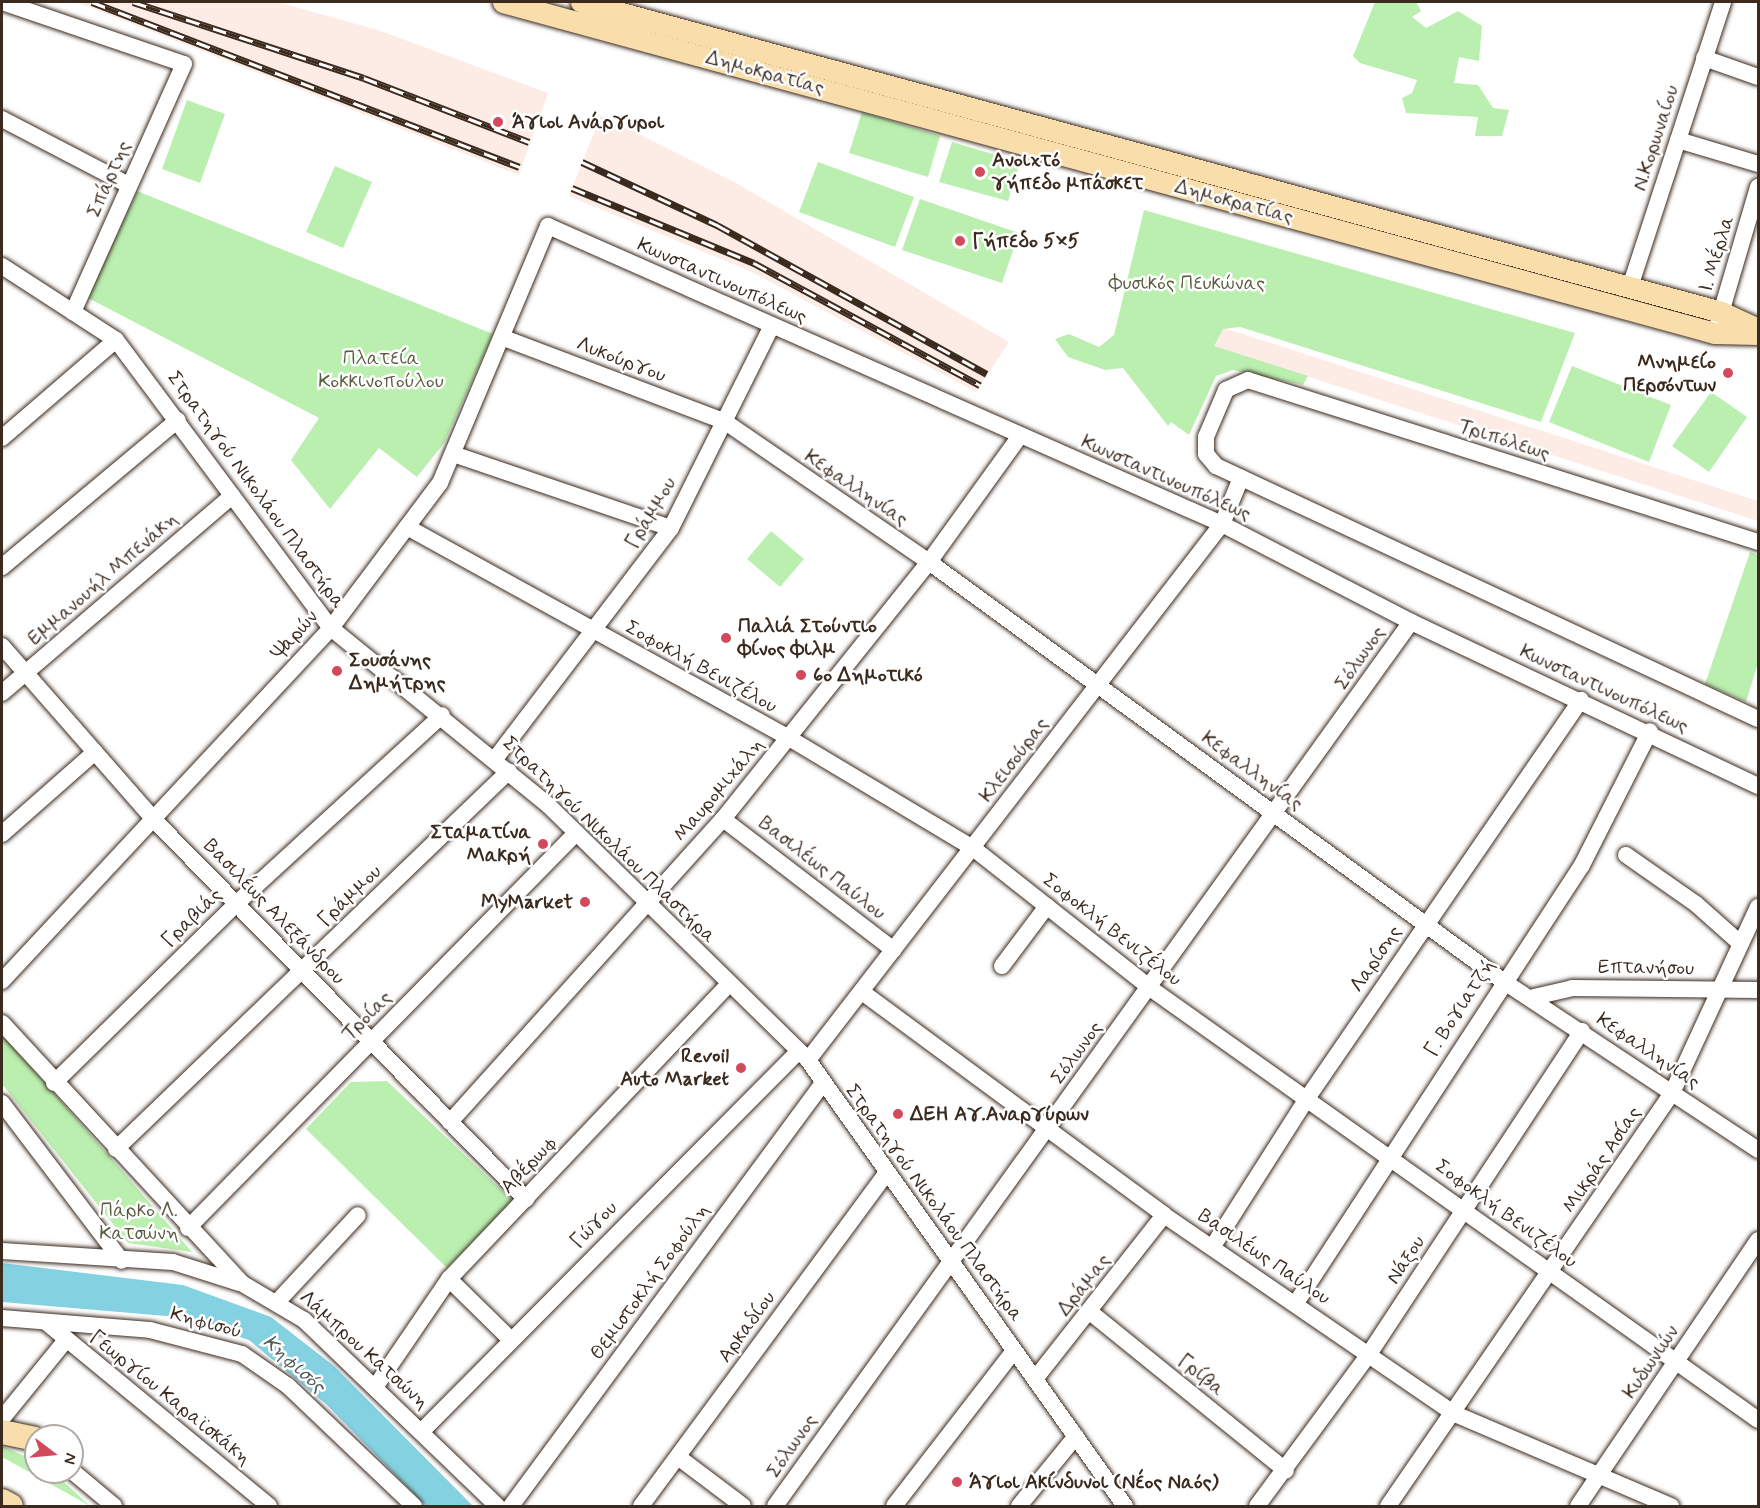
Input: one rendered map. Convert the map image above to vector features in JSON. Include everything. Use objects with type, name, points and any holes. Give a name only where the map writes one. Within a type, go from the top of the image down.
[{"type":"highway","points":[[3,1420],[24,1433]]},
{"type":"highway","points":[[2,1501],[11,1506]]},
{"type":"main road","name":"Δημοκρατίας","points":[[503,2],[1715,333],[1758,334]]},
{"type":"main road","name":"Δημοκρατίας","points":[[581,2],[1721,312],[1758,328]]},
{"type":"street","name":"Σπάρτης","points":[[2,2],[184,64],[73,312]]},
{"type":"street","name":"Ν.Κορωναίου","points":[[1629,287],[1723,2]]},
{"type":"street","points":[[1704,58],[1758,77]]},
{"type":"street","points":[[2,120],[129,185]]},
{"type":"street","points":[[1678,140],[1758,164]]},
{"type":"street","name":"Ι. Μέρλα","points":[[1715,333],[1758,187]]},
{"type":"street","name":"Κωνσταντινουπόλεως","points":[[548,226],[1019,437],[1222,524],[1411,622],[1650,731],[1758,786]]},
{"type":"street","name":"Ψαρών","points":[[2,981],[155,821],[332,628],[407,527],[456,454],[548,226]]},
{"type":"street","name":"Στρατηγού Νικολάου Πλαστήρα","points":[[2,266],[116,340],[332,628],[509,771],[651,904],[728,985],[804,1056],[1125,1506]]},
{"type":"street","name":"Γράμμου","points":[[495,759],[596,633],[671,528],[771,327]]},
{"type":"street","name":"Λυκούργου","points":[[504,338],[724,421]]},
{"type":"street","points":[[2,438],[116,340]]},
{"type":"street","name":"Τριπόλεως","points":[[1237,382],[1248,380],[1758,542]]},
{"type":"street","name":"Κωνσταντινουπόλεως","points":[[1237,382],[1226,390],[1206,436],[1206,454],[1216,466],[1758,719]]},
{"type":"street","points":[[2,567],[178,420]]},
{"type":"street","name":"Κεφαλληνίας","points":[[724,421],[929,562],[1426,922],[1503,981],[1534,996],[1758,1150]]},
{"type":"street","name":"Μαυρομιχάλη","points":[[450,1122],[651,904],[723,819],[929,562],[1019,437]]},
{"type":"street","points":[[456,454],[671,528]]},
{"type":"street","name":"Κλεισούρας","points":[[804,1056],[862,992],[1222,524],[1241,478]]},
{"type":"street","name":"Εμμανουήλ Μπενάκη","points":[[2,693],[232,496]]},
{"type":"street","name":"Σοφοκλή Βενιζέλου","points":[[407,527],[789,738],[973,848],[1150,988],[1308,1097],[1758,1420]]},
{"type":"street","name":"Σόλωνος","points":[[775,1506],[950,1260],[1150,988],[1411,622]]},
{"type":"street","name":"Βασιλέως Αλεξάνδρου","points":[[2,646],[155,821],[526,1198]]},
{"type":"street","name":"Λαρίσης","points":[[1213,1246],[1308,1097],[1426,922],[1581,700]]},
{"type":"street","name":"Γραβιάς","points":[[54,1083],[237,903],[442,715]]},
{"type":"street","name":"Γ. Βογιατζή","points":[[1296,1303],[1389,1155],[1582,865],[1650,731]]},
{"type":"street","points":[[2,834],[95,752]]},
{"type":"street","name":"Γράμμου","points":[[116,1149],[303,972],[509,771]]},
{"type":"street","name":"Βασιλέως Παύλου","points":[[723,819],[894,950]]},
{"type":"street","name":"Τροίας","points":[[188,1228],[576,833]]},
{"type":"street","points":[[1626,855],[1740,944]]},
{"type":"street","points":[[1002,966],[1047,906]]},
{"type":"street","name":"Μικράς Ασίας","points":[[1390,1506],[1455,1414],[1672,1093],[1717,990],[1758,907]]},
{"type":"street","name":"Αβέρωφ","points":[[376,1386],[449,1279],[728,985]]},
{"type":"street","name":"Επτανήσου","points":[[1534,996],[1572,988],[1758,990]]},
{"type":"street","name":"Βασιλέως Παύλου","points":[[862,992],[1164,1215],[1213,1246],[1455,1414],[1671,1506]]},
{"type":"street","name":"Λάμπρου Κατσώνη","points":[[2,1023],[54,1083],[243,1284],[278,1301],[376,1386],[497,1506]]},
{"type":"street","name":"Νάξου","points":[[1257,1506],[1286,1471],[1369,1354],[1582,1031]]},
{"type":"street","name":"Γώγου","points":[[422,1431],[510,1339],[804,1056]]},
{"type":"street","name":"Θεμιστοκλή Σοφούλη","points":[[512,1506],[823,1083]]},
{"type":"street","points":[[2,1103],[122,1261]]},
{"type":"street","name":"Αρκαδίου","points":[[641,1506],[887,1172]]},
{"type":"street","points":[[278,1301],[358,1215]]},
{"type":"street","name":"Δράμας","points":[[1035,1379],[1090,1312],[1164,1215]]},
{"type":"street","name":"Κυδωνιών","points":[[1578,1506],[1758,1240]]},
{"type":"street","points":[[2,1250],[122,1261],[173,1262],[243,1284]]},
{"type":"street","points":[[449,1279],[510,1339]]},
{"type":"street","name":"Γρίβα","points":[[1090,1312],[1286,1471]]},
{"type":"street","name":"Κηφισού","points":[[2,1317],[150,1330],[242,1354],[288,1386],[410,1505]]},
{"type":"street","name":"Γεωργίου Καραϊσκάκη","points":[[46,1322],[269,1506]]},
{"type":"street","points":[[3,1420],[66,1340]]},
{"type":"street","points":[[894,1506],[1014,1351]]},
{"type":"street","points":[[1019,1506],[1076,1436]]},
{"type":"street","points":[[678,1457],[742,1506]]},
{"type":"street","points":[[84,1481],[114,1506]]},
{"type":"shaded area","points":[[76,2],[278,2],[381,31],[548,93],[519,175]]},
{"type":"shaded area","points":[[601,115],[736,183],[1009,342],[976,392],[750,271],[569,196]]},
{"type":"shaded area","points":[[1166,309],[1758,501],[1758,521],[1159,329]]},
{"type":"green space","points":[[1375,2],[1416,2],[1421,11],[1412,17],[1426,28],[1458,11],[1482,26],[1479,61],[1459,57],[1454,83],[1478,85],[1493,108],[1509,110],[1502,136],[1475,136],[1478,117],[1406,113],[1402,98],[1412,93],[1417,80],[1360,63],[1353,56]]},
{"type":"green space","points":[[187,100],[225,114],[200,183],[162,169]]},
{"type":"green space","points":[[862,112],[940,136],[928,177],[849,153]]},
{"type":"green space","name":"Ανοιχτό γήπεδο μπάσκετ","points":[[952,142],[1020,162],[1008,201],[939,182]]},
{"type":"green space","points":[[818,162],[914,197],[895,247],[799,212]]},
{"type":"green space","points":[[335,166],[372,182],[343,248],[306,232]]},
{"type":"green space","name":"Πλατεία Κοκκινοπούλου","points":[[137,191],[493,334],[444,443],[417,477],[379,448],[330,509],[291,460],[319,418],[88,298]]},
{"type":"green space","name":"Γήπεδο 5×5","points":[[920,199],[1019,233],[1002,283],[902,250]]},
{"type":"green space","name":"Φυσικός Πευκώνας","points":[[1144,210],[1575,333],[1541,422],[1240,327],[1223,329],[1214,346],[1308,376],[1303,385],[1233,370],[1216,376],[1189,435],[1171,422],[1168,426],[1123,368],[1105,370],[1068,357],[1055,339],[1069,334],[1099,347],[1114,335]]},
{"type":"green space","points":[[1572,366],[1671,405],[1649,462],[1549,422]]},
{"type":"green space","points":[[1711,392],[1747,417],[1709,472],[1672,446]]},
{"type":"green space","points":[[771,531],[804,559],[780,587],[747,559]]},
{"type":"green space","points":[[1750,552],[1758,555],[1758,663],[1746,702],[1705,684]]},
{"type":"green space","name":"Πάρκο Λ. Κατσώνη","points":[[2,1034],[192,1252],[128,1243],[2,1084]]},
{"type":"green space","points":[[387,1081],[513,1201],[447,1268],[306,1129],[351,1082]]},
{"type":"green space","points":[[2,1446],[24,1456],[24,1469],[2,1457]]},
{"type":"green space","points":[[50,1484],[66,1484],[90,1506]]},
{"type":"water","name":"Κηφισός","points":[[2,1263],[183,1285],[271,1317],[334,1366],[473,1506],[426,1506],[326,1404],[249,1340],[178,1317],[2,1302]]},
{"type":"railway","points":[[92,2],[519,167]]},
{"type":"railway","points":[[133,2],[364,78],[529,142]]},
{"type":"railway","points":[[582,162],[717,225],[987,374]]},
{"type":"railway","points":[[572,188],[754,263],[980,385]]},
{"type":"place","name":"Άγιοι Ανάργυροι","points":[[498,122]]},
{"type":"place","name":"Ανοιχτό γήπεδο μπάσκετ","points":[[980,172]]},
{"type":"place","name":"Γήπεδο 5×5","points":[[960,241]]},
{"type":"place","name":"Μνημείο Περσόντων","points":[[1728,373]]},
{"type":"place","name":"Παλιά Στούντιο Φίνος Φιλμ","points":[[726,638]]},
{"type":"place","name":"Σουσάνης Δημήτρης","points":[[337,671]]},
{"type":"place","name":"6ο Δημοτικό","points":[[801,675]]},
{"type":"place","name":"Σταματίνα Μακρή","points":[[543,844]]},
{"type":"place","name":"MyMarket","points":[[585,902]]},
{"type":"place","name":"Revoil Auto Market","points":[[741,1068]]},
{"type":"place","name":"ΔΕΗ Αγ.Αναργύρων","points":[[898,1114]]},
{"type":"place","name":"Άγιοι Ακίνδυνοι (Νέος Ναός)","points":[[957,1482]]}]
